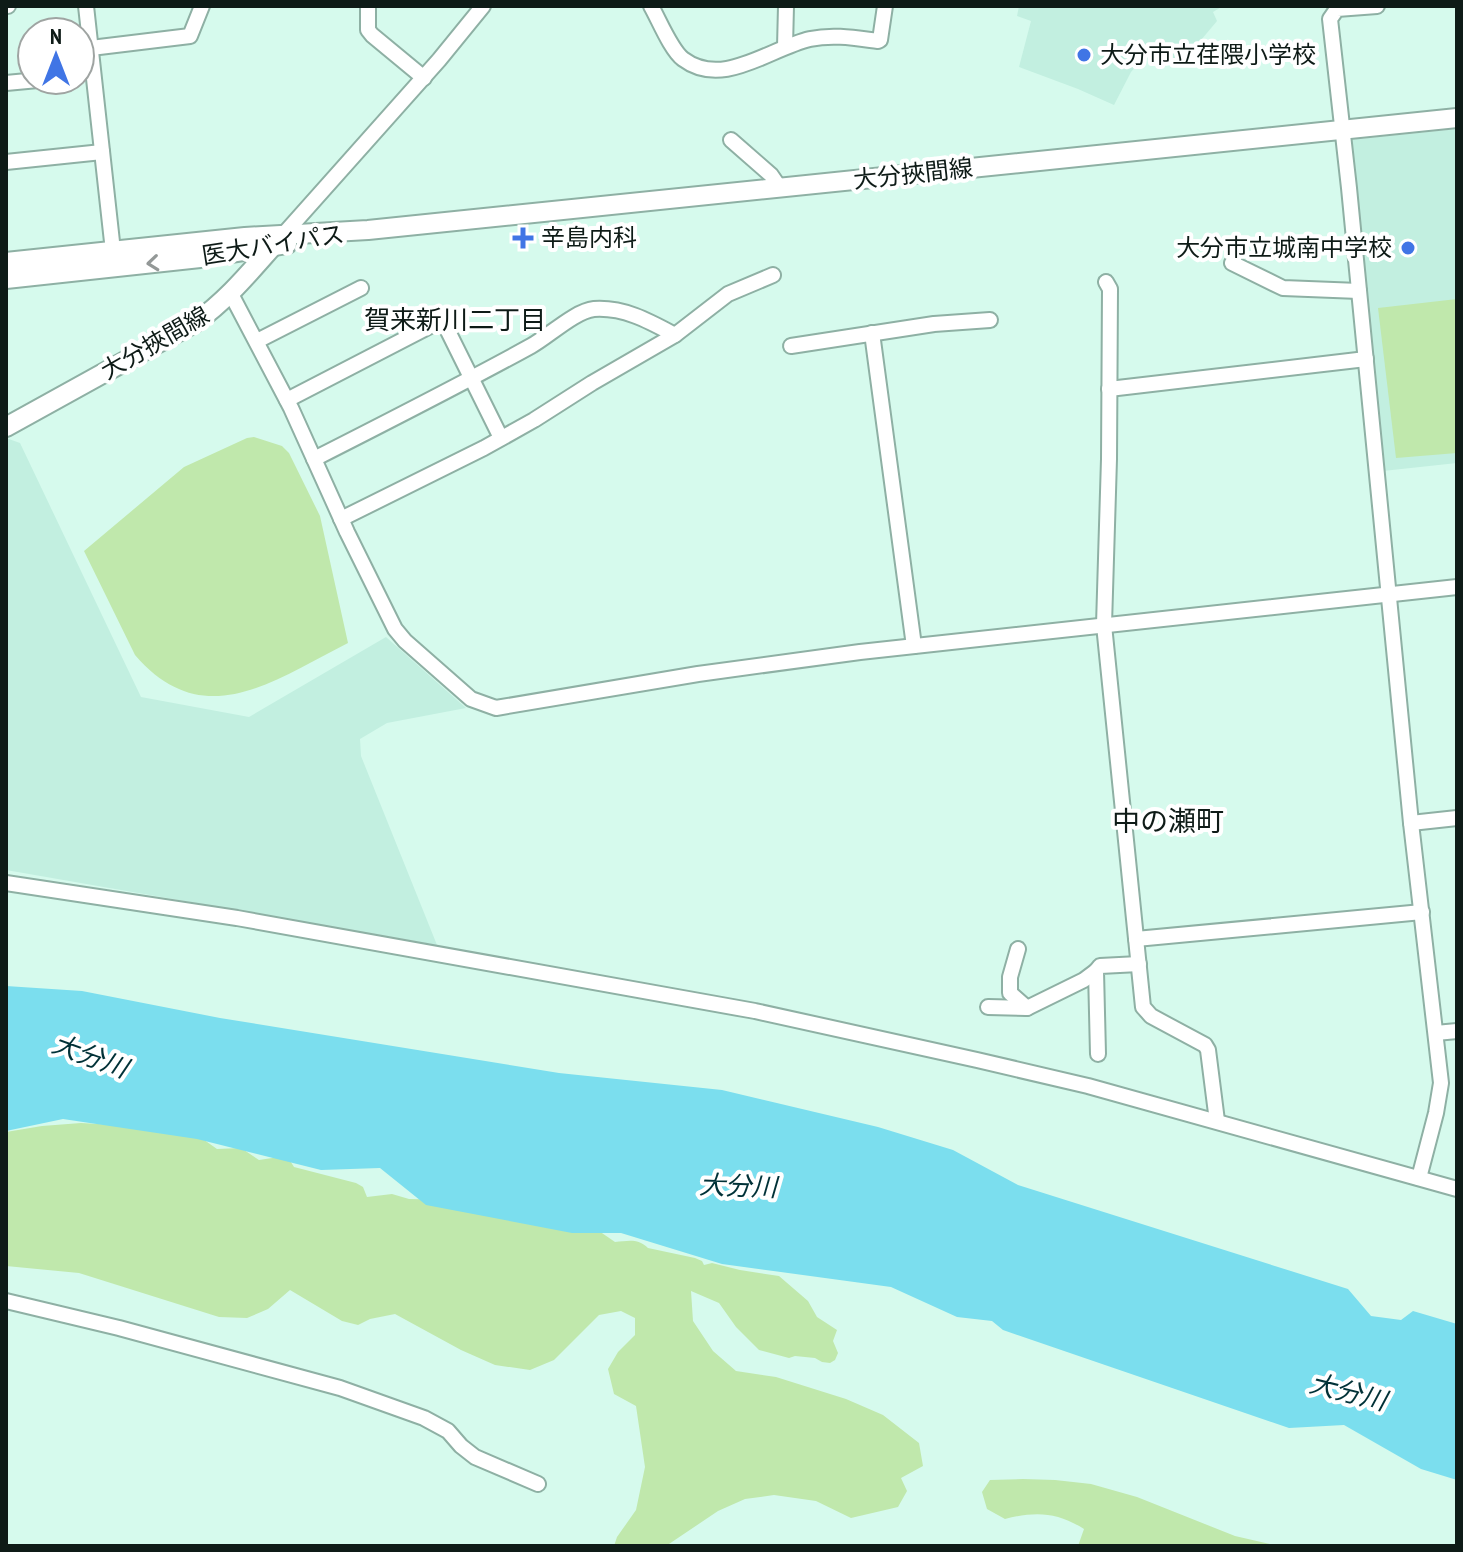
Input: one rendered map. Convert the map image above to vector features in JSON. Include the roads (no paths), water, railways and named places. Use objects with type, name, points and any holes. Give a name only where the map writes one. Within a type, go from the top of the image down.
[{"type":"main road","name":"大分挾間線","points":[[368,230],[1457,118]]},
{"type":"main road","name":"医大バイパス","points":[[6,262],[242,252],[279,241],[368,230]]},
{"type":"main road","name":"大分挾間線","points":[[6,427],[210,312],[231,294],[279,241]]},
{"type":"main road","name":"医大バイパス","points":[[6,279],[114,258]]},
{"type":"street","points":[[96,47],[190,36],[202,6]]},
{"type":"street","points":[[368,6],[368,30],[424,78]]},
{"type":"street","points":[[279,241],[424,78],[483,6]]},
{"type":"street","points":[[651,6],[679,56],[716,71],[812,38],[843,37],[878,41],[885,6]]},
{"type":"street","points":[[785,47],[786,6]]},
{"type":"street","points":[[1377,6],[1337,9],[1330,19],[1411,823],[1441,1083],[1419,1178]]},
{"type":"street","points":[[91,96],[102,152],[114,258]]},
{"type":"street","points":[[731,140],[771,175],[780,188]]},
{"type":"street","points":[[6,162],[102,152]]},
{"type":"street","points":[[1232,263],[1283,288],[1359,291]]},
{"type":"street","points":[[341,519],[501,438],[675,335],[728,294],[773,275]]},
{"type":"street","points":[[1106,282],[1110,289],[1104,625],[1143,1007],[1146,1012],[1205,1045],[1217,1121]]},
{"type":"street","points":[[257,341],[361,288]]},
{"type":"street","points":[[231,294],[287,400],[389,619],[400,636],[471,699],[487,706],[496,708],[698,674],[914,646],[1457,587]]},
{"type":"street","points":[[314,459],[539,342],[592,309],[624,311],[675,335]]},
{"type":"street","points":[[791,346],[934,324],[990,320]]},
{"type":"street","points":[[287,400],[439,322],[444,323],[501,438]]},
{"type":"street","points":[[872,333],[914,646]]},
{"type":"street","points":[[1109,389],[1366,359]]},
{"type":"street","points":[[1411,823],[1457,818]]},
{"type":"street","points":[[6,883],[237,918],[739,1008],[1088,1086],[1457,1189]]},
{"type":"street","points":[[1136,939],[1422,912]]},
{"type":"street","points":[[1018,949],[1010,977],[1010,993],[1027,1008]]},
{"type":"street","points":[[988,1007],[1027,1008],[1084,980],[1100,966],[1139,964]]},
{"type":"street","points":[[1096,971],[1098,1054]]},
{"type":"street","points":[[1436,1033],[1457,1031]]},
{"type":"street","points":[[6,1301],[340,1388],[424,1418],[448,1431],[475,1457],[538,1484]]},
{"type":"water","name":"大分川","points":[[6,986],[82,991],[220,1018],[559,1073],[722,1090],[878,1127],[953,1150],[1018,1185],[1348,1289],[1371,1316],[1401,1320],[1413,1311],[1457,1324],[1457,1480],[1421,1469],[1344,1425],[1289,1428],[1003,1330],[992,1321],[957,1317],[891,1287],[722,1264],[621,1233],[572,1233],[426,1205],[380,1168],[321,1170],[197,1139],[63,1119],[6,1131]]},
{"type":"place","name":"大分市立荏隈小学校","points":[[1084,55]]},
{"type":"place","name":"辛島内科","points":[[523,238]]},
{"type":"place","name":"大分市立城南中学校","points":[[1408,248]]},
{"type":"district","name":"賀来新川二丁目","points":[[455,320]]},
{"type":"district","name":"中の瀬町","points":[[1168,821]]}]
